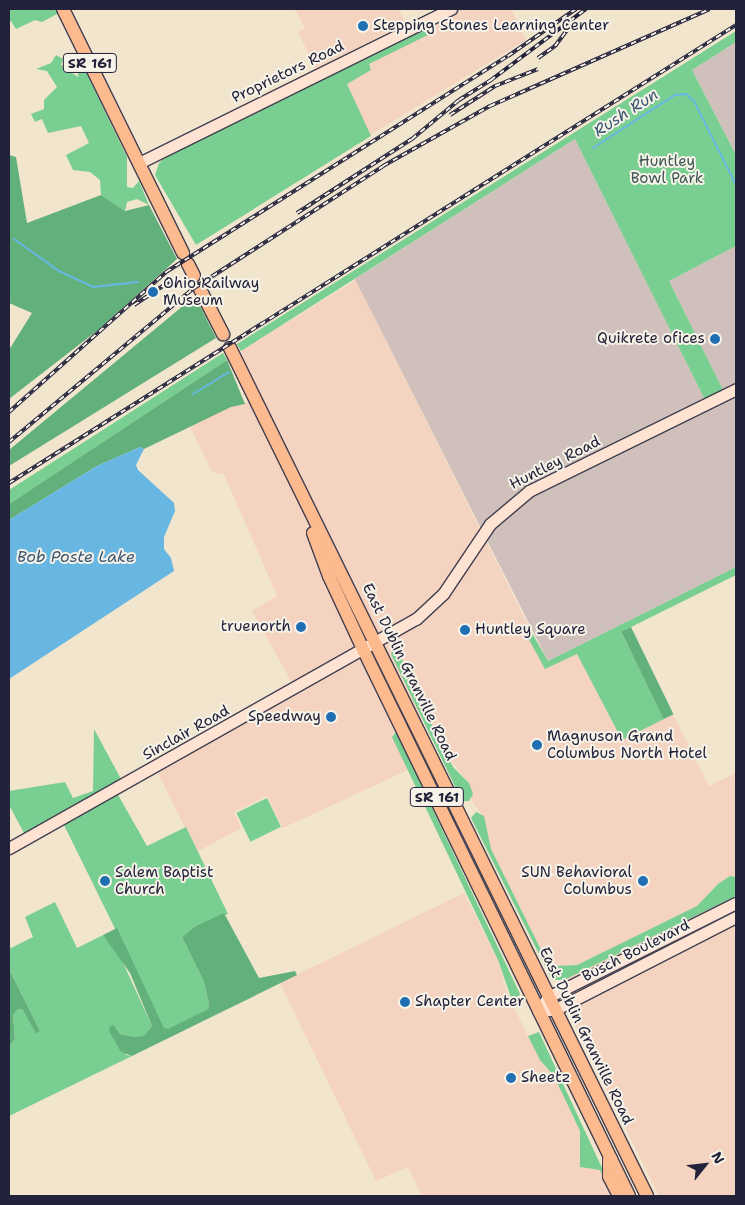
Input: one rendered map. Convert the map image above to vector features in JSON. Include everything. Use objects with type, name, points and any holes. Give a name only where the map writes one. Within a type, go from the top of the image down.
[{"type":"highway","points":[[610,1159],[610,1176],[620,1196]]},
{"type":"main road","name":"SR 161","points":[[63,9],[188,264]]},
{"type":"main road","name":"Proprietors Road","points":[[139,163],[451,9]]},
{"type":"main road","points":[[200,289],[223,334]]},
{"type":"main road","name":"East Dublin Granville Road","points":[[230,348],[377,643],[554,1010],[647,1196]]},
{"type":"main road","name":"Huntley Road","points":[[377,643],[433,605],[490,524],[516,499],[736,389]]},
{"type":"main road","name":"East Dublin Granville Road","points":[[298,487],[329,576],[364,651],[448,820],[538,1011],[629,1196]]},
{"type":"main road","name":"Sinclair Road","points":[[9,848],[377,643]]},
{"type":"main road","name":"Busch Boulevard","points":[[538,1011],[548,996],[736,903]]},
{"type":"main road","name":"Busch Boulevard","points":[[538,1011],[554,1010],[736,917]]},
{"type":"shaded area","points":[[295,9],[398,9],[406,23],[316,69],[298,32],[305,28]]},
{"type":"shaded area","points":[[451,9],[511,9],[526,40],[370,135],[335,66]]},
{"type":"shaded area","points":[[736,42],[736,155],[692,70]]},
{"type":"shaded area","points":[[575,139],[707,404],[725,394],[669,281],[736,246],[736,567],[548,661],[355,279]]},
{"type":"shaded area","points":[[356,280],[532,633],[528,636],[545,669],[577,654],[622,740],[673,714],[709,786],[736,773],[736,876],[718,884],[697,906],[577,965],[556,966],[545,958],[491,849],[481,813],[471,799],[469,783],[447,756],[409,679],[401,655],[391,654],[422,718],[392,734],[408,770],[283,828],[267,796],[234,812],[241,828],[197,852],[155,767],[296,690],[252,611],[277,596],[224,474],[212,472],[188,422],[230,405],[248,402],[241,351]]},
{"type":"shaded area","points":[[464,893],[498,960],[506,989],[521,1022],[540,1060],[554,1076],[580,1131],[580,1167],[600,1170],[612,1196],[422,1196],[408,1167],[376,1181],[280,983]]},
{"type":"shaded area","points":[[736,896],[736,1196],[659,1196],[574,1024],[573,1008],[560,981]]},
{"type":"green space","points":[[9,9],[57,9],[59,13],[42,22],[35,20],[16,29],[11,21],[9,21]]},
{"type":"green space","points":[[432,25],[436,31],[369,64],[371,70],[347,84],[371,136],[196,245],[155,175],[159,163],[168,155]]},
{"type":"green space","name":"Huntley Bowl Park","points":[[736,31],[736,42],[692,70],[736,155],[736,246],[669,281],[725,394],[707,404],[575,139],[241,351],[237,344]]},
{"type":"green space","points":[[56,55],[63,59],[61,65],[78,77],[78,56],[127,157],[127,187],[133,188],[139,181],[149,205],[137,199],[127,202],[125,211],[101,195],[100,180],[90,172],[73,170],[66,155],[89,143],[81,126],[48,133],[42,119],[35,122],[31,114],[44,109],[44,100],[57,87],[47,71],[36,69],[51,63]]},
{"type":"green space","points":[[9,155],[16,157],[27,223],[101,195],[125,211],[149,205],[177,259],[98,330],[9,399],[9,350],[32,313],[9,303]]},
{"type":"green space","points":[[195,296],[216,338],[9,466],[9,450]]},
{"type":"green space","points":[[223,353],[227,360],[9,504],[9,490]]},
{"type":"green space","points":[[227,360],[245,404],[231,407],[144,449],[140,447],[97,466],[9,520],[9,504]]},
{"type":"green space","points":[[736,567],[736,575],[621,632],[664,719],[622,740],[577,654],[545,669],[527,636],[532,633],[548,661]]},
{"type":"green space","points":[[631,627],[674,714],[664,719],[621,632]]},
{"type":"green space","points":[[394,649],[399,651],[409,679],[453,767],[469,783],[473,794],[469,801],[462,801],[391,654]]},
{"type":"green space","points":[[94,729],[121,779],[117,793],[147,846],[186,827],[228,914],[194,927],[182,937],[204,982],[209,1004],[208,1009],[168,1030],[164,1028],[64,825],[53,818],[24,833],[9,805],[9,791],[65,782],[73,798],[93,791]]},
{"type":"green space","points":[[396,732],[520,994],[514,1006],[498,960],[392,737]]},
{"type":"green space","points":[[267,798],[281,827],[250,842],[236,813]]},
{"type":"green space","points":[[476,812],[484,816],[491,849],[545,958],[556,966],[577,965],[697,906],[718,884],[730,876],[736,877],[736,896],[564,980],[552,980],[471,818]]},
{"type":"green space","points":[[55,902],[77,948],[103,935],[119,954],[152,1026],[144,1037],[135,1037],[120,1034],[114,1025],[126,1055],[132,1056],[9,1116],[9,1047],[15,1039],[13,1015],[18,1009],[22,1009],[36,1034],[40,1031],[9,969],[9,949],[33,937],[25,917]]},
{"type":"green space","points":[[224,913],[259,978],[295,971],[297,975],[132,1056],[121,1052],[109,1031],[110,1026],[114,1025],[120,1034],[135,1037],[144,1036],[152,1026],[130,973],[103,935],[117,928],[164,1028],[168,1029],[208,1009],[209,1004],[204,982],[182,937],[194,927]]},
{"type":"green space","points":[[9,969],[40,1031],[36,1034],[22,1009],[18,1009],[13,1015],[15,1039],[9,1047]]},
{"type":"green space","points":[[539,1032],[615,1196],[612,1196],[600,1170],[580,1167],[580,1131],[554,1076],[540,1060],[528,1036]]},
{"type":"water","name":"Bob Poste Lake","points":[[140,447],[144,449],[136,465],[138,470],[174,503],[175,511],[164,537],[164,549],[171,558],[174,571],[9,679],[9,520],[97,466]]},
{"type":"waterway","name":"Rush Run","points":[[593,148],[675,95],[686,94],[694,101],[736,185]]},
{"type":"waterway","name":"Rush Run","points":[[14,239],[59,271],[93,287],[138,282]]},
{"type":"waterway","name":"Rush Run","points":[[193,394],[229,372]]},
{"type":"railway","points":[[9,412],[166,272],[508,56],[576,9]]},
{"type":"railway","points":[[297,213],[412,139],[459,100],[491,80],[586,9]]},
{"type":"railway","points":[[9,442],[194,288],[383,166],[490,106],[710,9]]},
{"type":"railway","points":[[9,483],[736,25]]},
{"type":"railway","points":[[538,58],[555,46],[568,29]]},
{"type":"railway","points":[[450,115],[495,86],[538,69]]},
{"type":"railway","points":[[134,305],[172,280]]},
{"type":"place","name":"Stepping Stones Learning Center","points":[[363,26]]},
{"type":"place","name":"Ohio Railway Museum","points":[[153,292]]},
{"type":"place","name":"Quikrete ofices","points":[[715,339]]},
{"type":"place","name":"truenorth","points":[[301,627]]},
{"type":"place","name":"Huntley Square","points":[[465,630]]},
{"type":"place","name":"Speedway","points":[[331,717]]},
{"type":"place","name":"Magnuson Grand Columbus North Hotel","points":[[537,745]]},
{"type":"place","name":"Salem Baptist Church","points":[[105,881]]},
{"type":"place","name":"SUN Behavioral Columbus","points":[[643,881]]},
{"type":"place","name":"Shapter Center","points":[[405,1002]]},
{"type":"place","name":"Sheetz","points":[[511,1078]]}]
